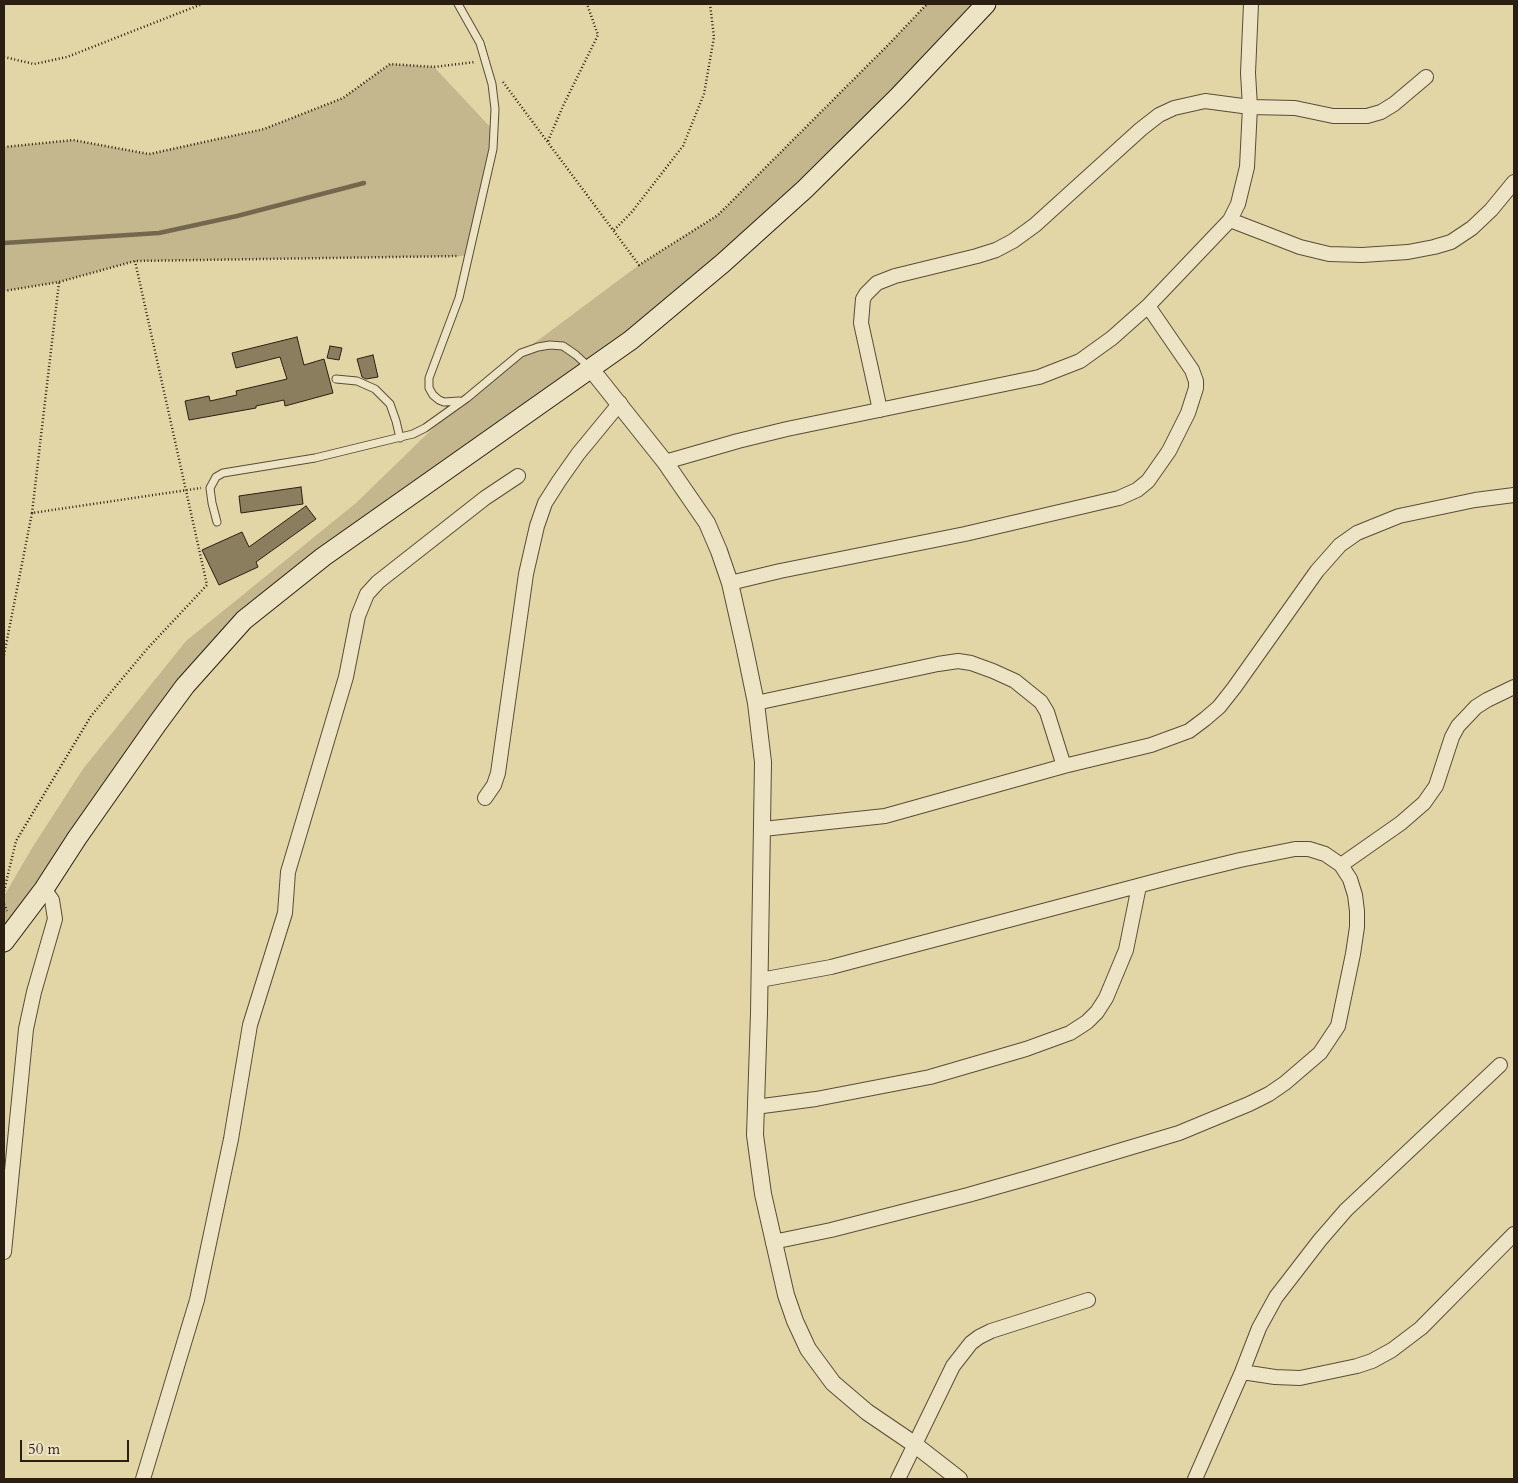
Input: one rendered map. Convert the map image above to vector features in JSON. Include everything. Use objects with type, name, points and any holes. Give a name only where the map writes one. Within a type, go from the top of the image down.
[{"type":"main road","points":[[4,942],[44,889],[156,724],[185,686],[244,620],[323,557],[591,369],[645,328],[723,263],[805,189],[905,90],[986,4]]},
{"type":"street","points":[[665,462],[770,433],[1039,377],[1080,361],[1100,347],[1148,306],[1230,220],[1240,196],[1247,167],[1250,107],[1248,73],[1251,4]]},
{"type":"street","points":[[880,410],[861,324],[863,299],[877,283],[895,276],[977,256],[996,250],[1013,241],[1035,225],[1141,129],[1160,115],[1174,108],[1205,101],[1250,107],[1295,108],[1333,116],[1367,116],[1381,112],[1394,104],[1426,77]]},
{"type":"street","points":[[1230,220],[1300,247],[1329,254],[1362,255],[1408,252],[1434,248],[1450,242],[1472,228],[1491,210],[1514,182]]},
{"type":"street","points":[[730,583],[964,534],[1119,498],[1137,490],[1148,481],[1169,451],[1188,413],[1196,388],[1196,381],[1192,370],[1148,306]]},
{"type":"street","points":[[591,369],[620,403],[665,462],[707,524],[730,583],[744,645],[756,703],[763,762],[760,980],[755,1135],[757,1156],[773,1242],[786,1295],[808,1349],[833,1383],[867,1412],[914,1444],[959,1479]]},
{"type":"street","points":[[485,798],[494,785],[498,773],[526,574],[537,526],[545,503],[559,481],[578,454],[620,403]]},
{"type":"street","points":[[143,1479],[197,1300],[232,1139],[250,1025],[285,913],[288,872],[346,677],[358,616],[367,594],[378,582],[485,498],[518,476]]},
{"type":"street","points":[[763,828],[884,816],[1064,766],[1151,745],[1189,731],[1219,707],[1328,558],[1340,545],[1357,533],[1399,516],[1476,500],[1514,495]]},
{"type":"street","points":[[756,703],[938,664],[958,661],[971,663],[1015,681],[1041,702],[1047,712],[1064,766]]},
{"type":"street","points":[[1341,865],[1401,823],[1424,803],[1436,786],[1452,737],[1458,726],[1476,707],[1493,696],[1514,687]]},
{"type":"street","points":[[760,980],[831,967],[1240,860],[1296,849],[1308,849],[1324,854],[1341,865],[1350,879],[1355,895],[1357,927],[1346,996],[1338,1026],[1320,1053],[1269,1094],[1179,1133],[1089,1160],[968,1196],[831,1230],[773,1242]]},
{"type":"street","points":[[755,1107],[824,1097],[930,1077],[1026,1049],[1070,1033],[1087,1022],[1097,1012],[1106,998],[1126,950],[1139,886]]},
{"type":"street","points":[[4,1252],[26,1029],[34,992],[56,919],[52,900],[44,889]]},
{"type":"street","points":[[1195,1479],[1242,1372],[1259,1328],[1276,1297],[1346,1210],[1500,1065]]},
{"type":"street","points":[[1242,1372],[1275,1377],[1300,1378],[1372,1361],[1392,1350],[1421,1328],[1514,1234]]},
{"type":"street","points":[[898,1479],[953,1366],[961,1354],[979,1337],[990,1331],[1088,1300]]},
{"type":"lane","points":[[458,4],[480,43],[486,60],[492,84],[495,109],[493,149],[458,298],[429,378],[429,388],[438,400],[444,402],[461,401]]},
{"type":"lane","points":[[217,522],[210,488],[216,477],[223,474],[315,458],[413,434],[425,428],[484,384],[521,353],[538,347],[550,345],[563,346],[591,369]]},
{"type":"lane","points":[[336,379],[357,381],[375,389],[390,404],[400,438]]},
{"type":"path","points":[[4,57],[34,64],[67,58],[202,4]]},
{"type":"path","points":[[548,141],[598,35],[586,4]]},
{"type":"path","points":[[614,230],[631,213],[683,146],[704,94],[714,37],[710,4]]},
{"type":"path","points":[[4,146],[74,140],[149,154],[264,129],[343,98],[390,64],[434,67],[486,60],[639,265],[718,215],[890,43],[926,4]]},
{"type":"path","points":[[4,291],[59,282],[135,261],[468,256]]},
{"type":"path","points":[[4,891],[16,841],[91,716],[147,649],[207,585],[135,261]]},
{"type":"path","points":[[4,655],[32,513],[59,282]]},
{"type":"path","points":[[32,513],[187,489],[210,488]]},
{"type":"shaded area","points":[[927,4],[986,4],[723,263],[244,620],[4,942],[4,896],[32,848],[83,769],[186,641],[356,503],[461,401],[521,353],[639,265],[718,215]]},
{"type":"shaded area","points":[[390,64],[434,67],[494,131],[468,256],[135,261],[59,282],[4,291],[4,147],[73,140],[149,154],[264,129],[343,98]]},
{"type":"building","points":[[297,337],[304,365],[324,359],[333,393],[285,406],[284,400],[256,406],[256,408],[189,420],[185,401],[209,396],[210,401],[237,395],[236,391],[287,379],[280,357],[236,368],[232,353]]},
{"type":"building","points":[[330,346],[342,348],[339,360],[327,358]]},
{"type":"building","points":[[373,355],[378,377],[366,379],[362,377],[357,359]]},
{"type":"building","points":[[301,487],[303,504],[241,513],[239,496]]},
{"type":"building","points":[[306,506],[316,519],[256,562],[258,567],[219,585],[202,550],[242,532],[249,547]]},
{"type":"waterway","points":[[4,243],[159,233],[237,216],[364,183]]}]
